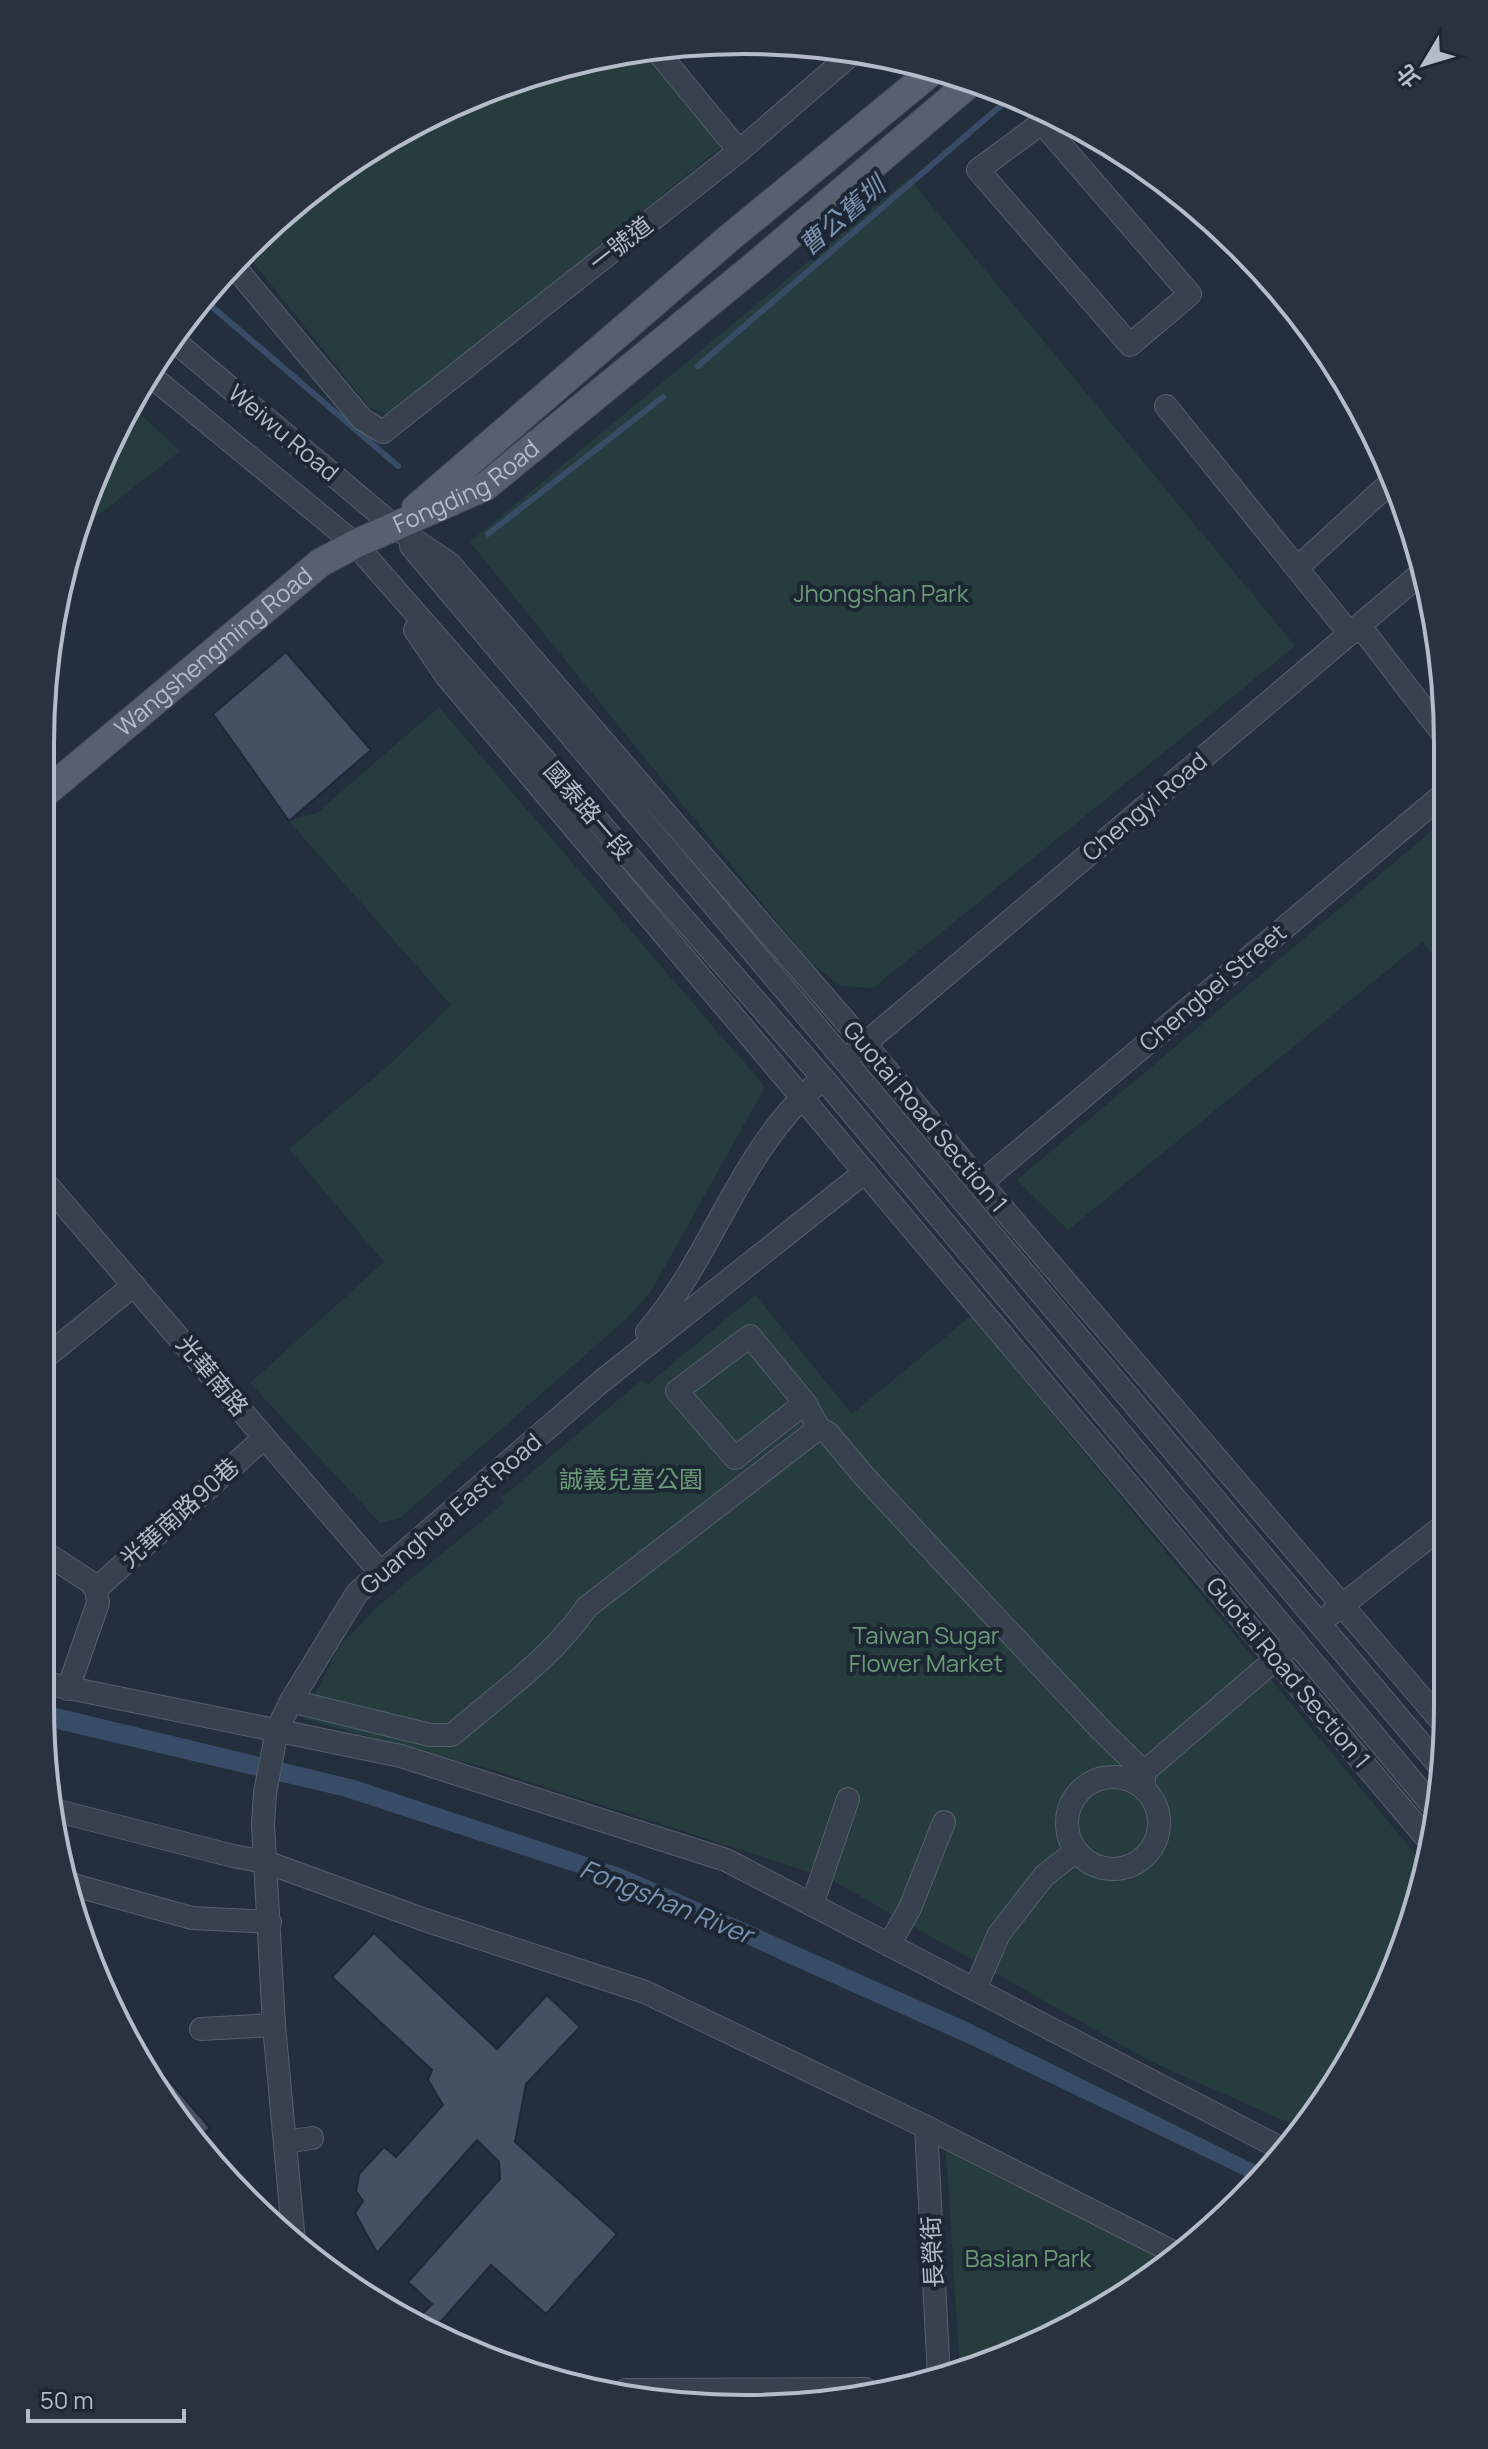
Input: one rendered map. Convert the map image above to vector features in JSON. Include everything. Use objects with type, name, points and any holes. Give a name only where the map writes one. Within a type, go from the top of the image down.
[{"type":"main road","name":"Fongding Road","points":[[395,527],[728,239],[924,78]]},
{"type":"main road","name":"Fongding Road","points":[[395,527],[486,486],[753,267],[962,90]]},
{"type":"main road","name":"Wangshengming Road","points":[[54,785],[320,563],[395,527]]},
{"type":"street","points":[[664,59],[739,151]]},
{"type":"street","name":"一號道","points":[[240,273],[362,419],[383,432],[739,151],[843,61]]},
{"type":"street","points":[[1043,122],[978,170],[1130,345],[1190,294],[1059,130]]},
{"type":"street","name":"Weiwu Road","points":[[181,346],[395,527]]},
{"type":"street","name":"Weiwu Road","points":[[157,381],[355,544]]},
{"type":"street","points":[[1166,406],[1297,568],[1355,630],[1434,723]]},
{"type":"street","points":[[1297,568],[1384,488]]},
{"type":"street","name":"Guotai Road Section 1","points":[[395,527],[450,564],[865,1044],[1434,1713]]},
{"type":"street","name":"國泰路一段","points":[[395,527],[845,1060]]},
{"type":"street","name":"Guotai Road Section 1","points":[[355,544],[447,677],[1422,1833]]},
{"type":"street","name":"國泰路一段","points":[[355,544],[823,1078]]},
{"type":"street","name":"Chengyi Road","points":[[865,1044],[1414,580]]},
{"type":"street","name":"Chengbei Street","points":[[981,1183],[1434,802]]},
{"type":"street","points":[[712,991],[731,975]]},
{"type":"street","name":"Guanghua East Road","points":[[602,1381],[665,1312],[764,1141],[785,1114],[865,1044]]},
{"type":"street","name":"Guotai Road Section 1","points":[[845,1060],[1432,1757]]},
{"type":"street","name":"Guotai Road Section 1","points":[[823,1078],[1427,1799]]},
{"type":"street","name":"Guanghua East Road","points":[[266,1862],[263,1824],[265,1793],[277,1730],[291,1701],[357,1593],[602,1381],[865,1172]]},
{"type":"street","name":"光華南路","points":[[54,1193],[380,1572]]},
{"type":"street","points":[[54,1350],[134,1285]]},
{"type":"street","points":[[805,1403],[735,1458],[677,1391],[750,1336],[805,1403],[819,1428],[828,1433],[864,1476],[1101,1730],[1144,1780],[1159,1816],[1159,1831],[1154,1846],[1145,1858],[1116,1870],[1101,1868],[1087,1862],[1076,1851],[1069,1837],[1069,1807],[1077,1794],[1088,1784],[1102,1778],[1144,1780],[1276,1658],[1434,1533]]},
{"type":"street","points":[[291,1701],[430,1735],[452,1735],[533,1665],[574,1626],[587,1607],[819,1428]]},
{"type":"street","name":"光華南路90巷","points":[[96,1589],[264,1438]]},
{"type":"street","points":[[54,1558],[90,1582],[96,1589],[98,1603],[68,1689]]},
{"type":"street","points":[[54,1686],[401,1756],[726,1860],[1275,2145]]},
{"type":"street","points":[[812,1905],[848,1799]]},
{"type":"street","points":[[63,1812],[266,1862],[425,1920],[645,1992],[926,2127],[1167,2249]]},
{"type":"street","points":[[889,1945],[910,1908],[944,1822]]},
{"type":"street","points":[[975,1989],[999,1934],[1044,1876],[1076,1851]]},
{"type":"street","points":[[266,1862],[274,2025],[293,2227]]},
{"type":"street","points":[[79,1886],[192,1918],[270,1922]]},
{"type":"street","points":[[201,2029],[274,2025]]},
{"type":"street","name":"長榮街","points":[[926,2127],[938,2366]]},
{"type":"street","points":[[285,2142],[312,2138]]},
{"type":"green space","points":[[650,61],[721,147],[394,415],[370,408],[252,260],[289,225],[361,170],[439,125],[522,91],[609,67]]},
{"type":"green space","name":"Jhongshan Park","points":[[909,178],[1295,646],[873,988],[840,986],[809,961],[470,542]]},
{"type":"green space","points":[[139,413],[180,451],[92,520]]},
{"type":"green space","points":[[439,707],[765,1087],[650,1293],[625,1320],[400,1518],[380,1523],[250,1383],[384,1262],[289,1149],[387,1067],[451,1005],[289,821],[317,813]]},
{"type":"green space","points":[[1434,829],[1434,956],[1422,942],[1068,1230],[1017,1180]]},
{"type":"green space","name":"Taiwan Sugar Flower Market","points":[[755,1295],[852,1414],[971,1316],[1417,1856],[1397,1927],[1363,2010],[1342,2050],[1292,2124],[1152,2062],[828,1878],[490,1769],[303,1719],[338,1648],[378,1606],[504,1503],[501,1498],[642,1380],[647,1385]]},
{"type":"green space","name":"Basian Park","points":[[945,2135],[1165,2251],[1089,2303],[1049,2324],[959,2360]]},
{"type":"water","name":"Fongshan River","points":[[54,1707],[355,1780],[623,1869],[963,2020],[1258,2166],[1247,2177],[969,2044],[639,1893],[342,1796],[55,1728]]},
{"type":"building","points":[[286,652],[371,750],[289,821],[213,714]]},
{"type":"building","points":[[374,1933],[497,2049],[547,1995],[580,2027],[526,2084],[515,2142],[617,2234],[546,2314],[491,2265],[439,2324],[422,2314],[432,2304],[408,2282],[500,2179],[499,2162],[477,2140],[377,2253],[355,2213],[363,2201],[356,2191],[359,2174],[384,2147],[396,2157],[443,2105],[428,2080],[432,2070],[332,1977]]},
{"type":"building","points":[[158,2068],[210,2128],[204,2133],[170,2088]]},
{"type":"waterway","name":"曹公舊圳","points":[[698,366],[1002,105]]},
{"type":"waterway","name":"曹公舊圳","points":[[211,306],[398,466]]},
{"type":"waterway","name":"曹公舊圳","points":[[488,534],[663,397]]},
{"type":"park label","name":"誠義兒童公園","points":[[631,1480]]}]
